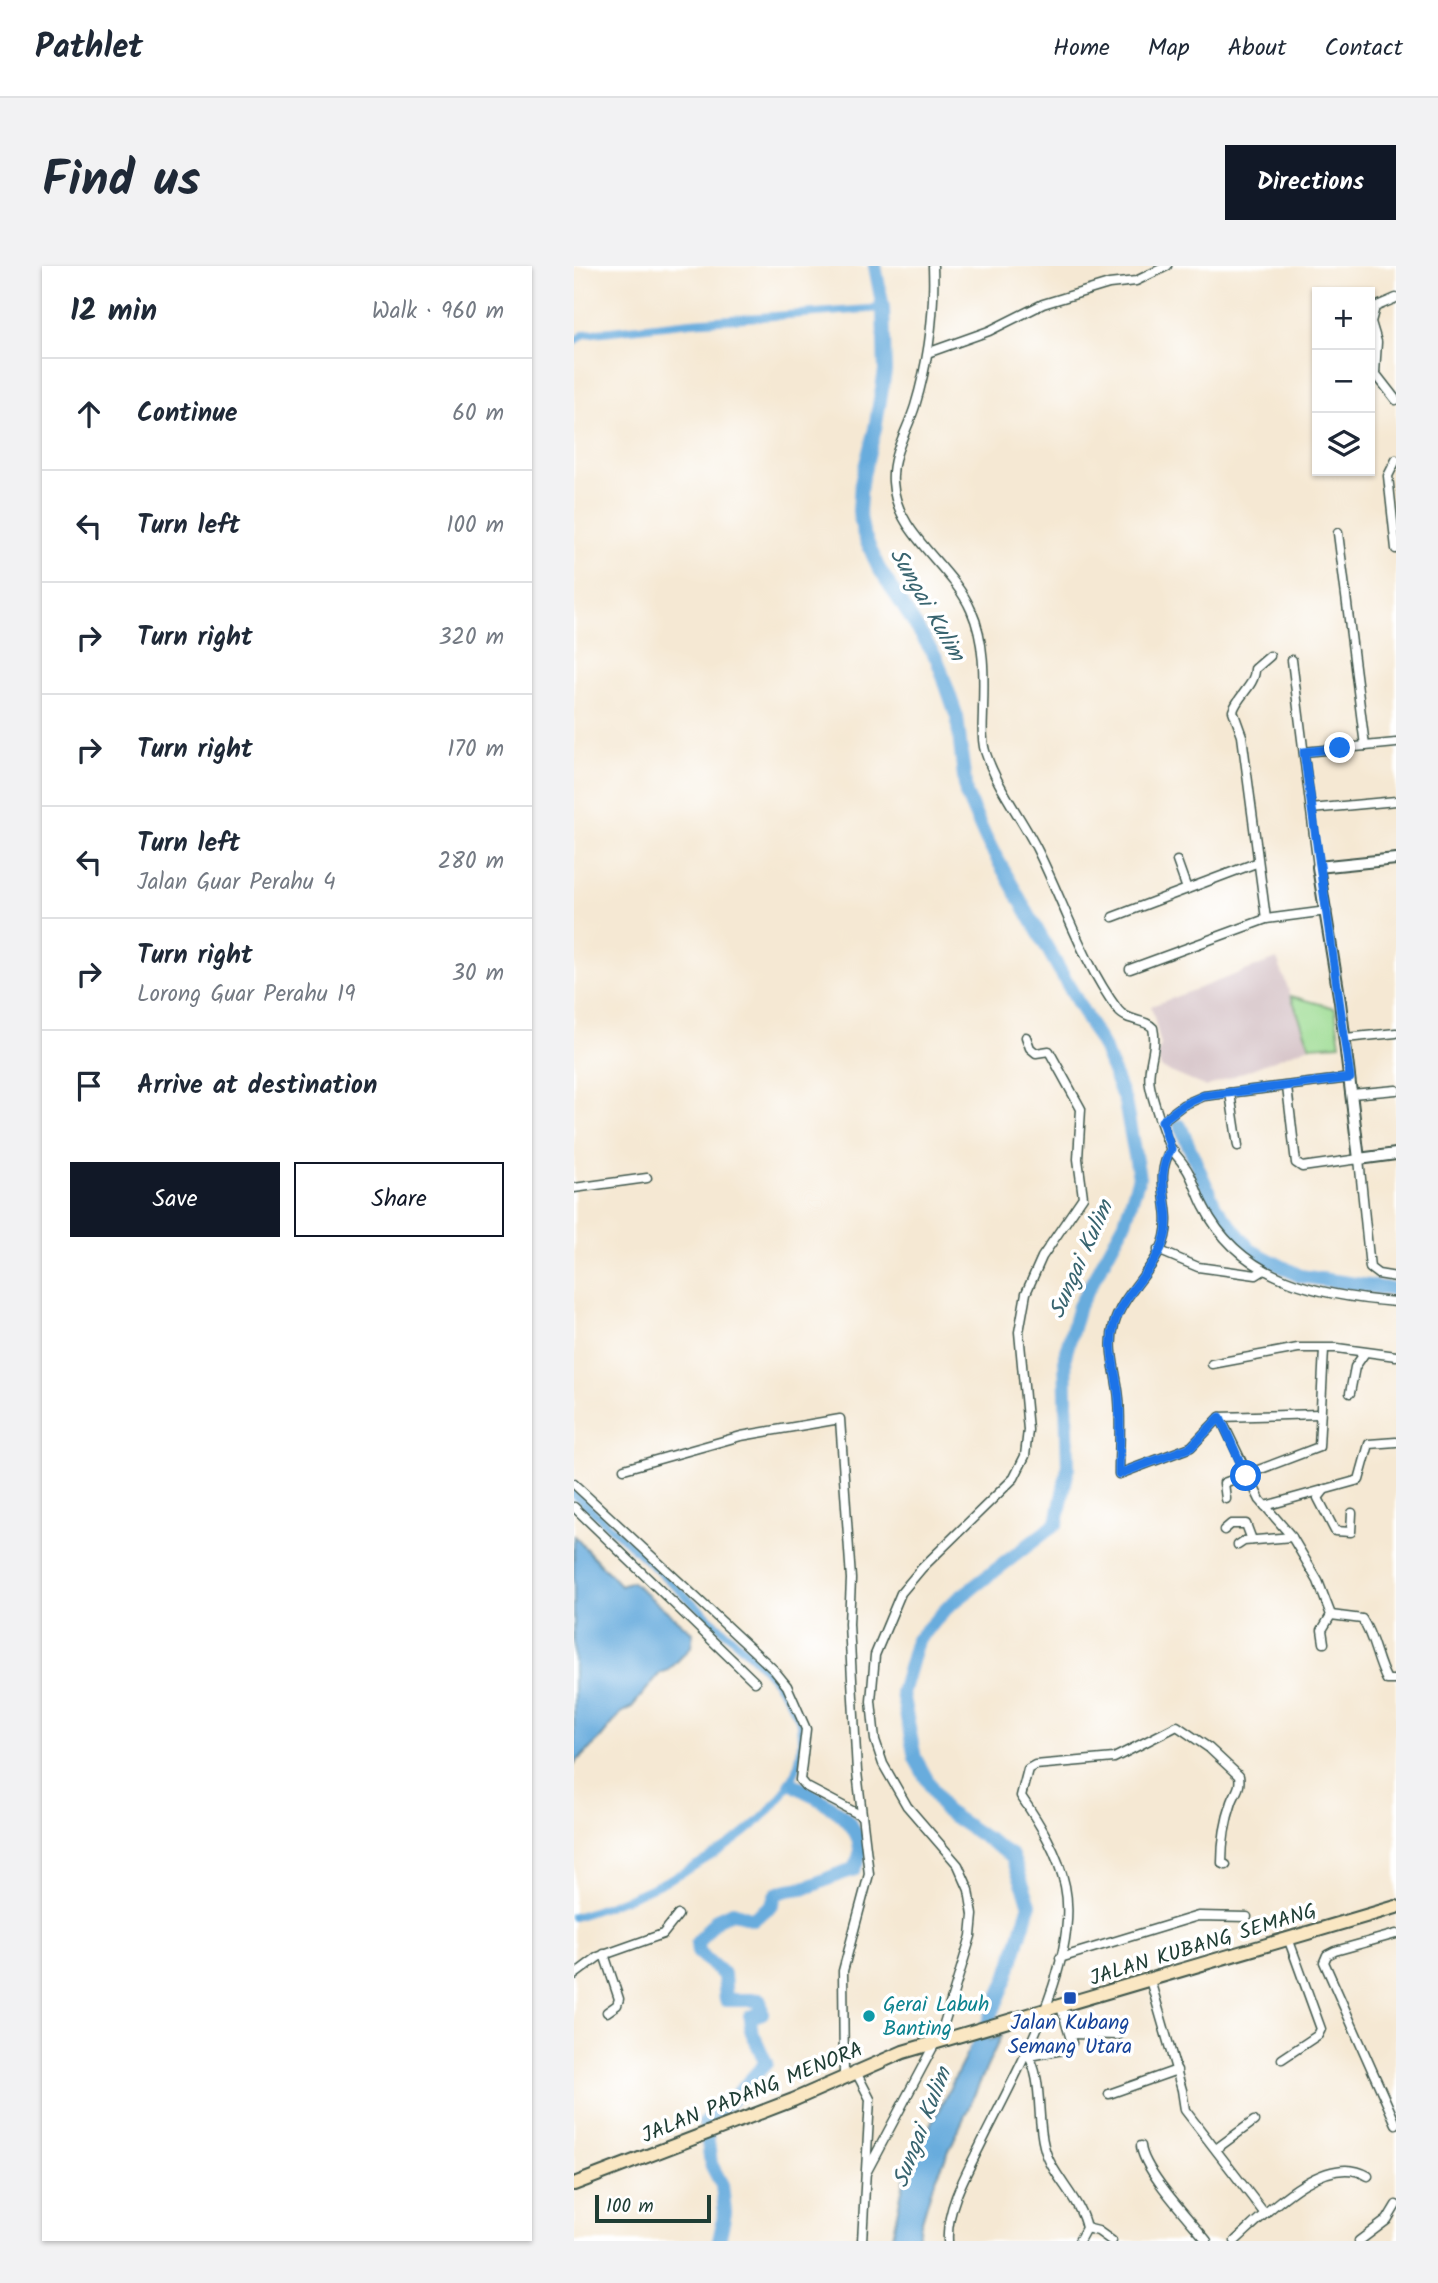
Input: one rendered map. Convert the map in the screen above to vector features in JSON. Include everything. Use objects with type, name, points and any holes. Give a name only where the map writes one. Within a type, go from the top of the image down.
[{"type":"main road","name":"JALAN KUBANG SEMANG","points":[[946,2040],[1396,1907]]},
{"type":"main road","name":"JALAN PADANG MENORA","points":[[576,2185],[607,2170],[723,2127],[849,2073],[946,2040]]},
{"type":"street","points":[[933,266],[935,308],[930,352],[914,410],[893,465],[897,504],[915,537],[943,567],[972,611],[980,644],[984,682],[983,739],[989,762],[1035,846],[1096,974],[1119,1013],[1153,1028],[1157,1044],[1150,1085],[1171,1149],[1188,1171],[1204,1208],[1215,1225],[1231,1245],[1264,1270],[1308,1290],[1340,1297],[1396,1301]]},
{"type":"street","points":[[930,352],[989,331],[1043,304],[1110,284],[1136,281],[1167,266]]},
{"type":"street","points":[[1396,298],[1381,302],[1376,307],[1371,323],[1377,341],[1375,373],[1396,400]]},
{"type":"street","points":[[1396,460],[1388,476],[1396,549]]},
{"type":"street","points":[[1338,533],[1365,746]]},
{"type":"street","points":[[1266,919],[1256,863],[1240,726],[1233,711],[1255,678],[1255,669],[1270,656]]},
{"type":"street","points":[[1292,660],[1318,867],[1345,1038],[1370,1268],[1378,1274],[1396,1277]]},
{"type":"street","points":[[1304,752],[1396,743]]},
{"type":"street","points":[[1311,809],[1396,801]]},
{"type":"street","points":[[1318,867],[1396,859]]},
{"type":"street","points":[[1177,861],[1187,889]]},
{"type":"street","points":[[1113,917],[1256,863]]},
{"type":"street","points":[[1130,970],[1266,919],[1326,911]]},
{"type":"street","points":[[1345,1038],[1396,1033]]},
{"type":"street","points":[[866,2172],[942,2030],[971,1936],[973,1915],[969,1890],[958,1865],[907,1806],[893,1784],[875,1740],[872,1690],[875,1655],[901,1593],[922,1568],[1014,1478],[1025,1456],[1028,1430],[1019,1332],[1026,1293],[1042,1257],[1081,1203],[1083,1191],[1079,1159],[1081,1109],[1049,1051],[1036,1053],[1026,1037]]},
{"type":"street","points":[[1162,1121],[1183,1105],[1203,1096],[1350,1078]]},
{"type":"street","points":[[1287,1087],[1296,1163],[1301,1167],[1396,1154]]},
{"type":"street","points":[[1352,1094],[1396,1090]]},
{"type":"street","points":[[1230,1093],[1238,1146]]},
{"type":"street","points":[[1171,1149],[1163,1162],[1162,1184],[1167,1222],[1165,1239],[1114,1322],[1111,1339],[1119,1398],[1119,1474],[1191,1447],[1220,1417],[1320,1414]]},
{"type":"street","points":[[574,1188],[647,1178]]},
{"type":"street","points":[[1158,1250],[1199,1267],[1256,1275],[1264,1270]]},
{"type":"street","points":[[1212,1364],[1298,1348],[1396,1356]]},
{"type":"street","points":[[1226,1499],[1224,1483],[1319,1447],[1324,1349]]},
{"type":"street","points":[[1350,1393],[1355,1367],[1364,1354]]},
{"type":"street","points":[[1220,1417],[1246,1476],[1265,1506],[1292,1537],[1318,1581],[1331,1615]]},
{"type":"street","points":[[625,1469],[741,1436],[840,1419],[851,1579],[849,1623],[853,1714],[869,1874],[844,1971],[849,2073],[870,2099],[862,2241]]},
{"type":"street","points":[[1265,1506],[1359,1480],[1369,1444],[1396,1442]]},
{"type":"street","points":[[574,1484],[774,1670],[787,1686],[806,1729],[800,1780],[805,1786],[862,1816]]},
{"type":"street","points":[[1325,1489],[1318,1498],[1335,1531],[1351,1532],[1352,1513]]},
{"type":"street","points":[[574,1507],[755,1682]]},
{"type":"street","points":[[1224,1530],[1231,1524],[1245,1524],[1252,1540]]},
{"type":"street","points":[[1238,1545],[1252,1540],[1292,1537]]},
{"type":"street","points":[[1324,1643],[1322,1630],[1331,1615]]},
{"type":"street","points":[[1331,1615],[1362,1619],[1377,1645],[1380,1668],[1387,1680],[1396,1681]]},
{"type":"street","points":[[948,2241],[957,2196],[1028,2053],[1045,2012],[1067,1924],[1066,1888],[1046,1835],[1021,1796],[1028,1769],[1035,1765],[1114,1758],[1177,1726],[1209,1748],[1239,1776],[1240,1788],[1233,1799],[1222,1842],[1222,1863],[1226,1865]]},
{"type":"street","points":[[574,1975],[604,1954],[663,1934],[678,1915]]},
{"type":"street","points":[[1060,1958],[1198,1916],[1247,1917]]},
{"type":"street","points":[[1396,1934],[1335,1951],[1327,1955],[1324,1962],[1396,2124]]},
{"type":"street","points":[[1282,2059],[1318,2035],[1321,2029],[1288,1938]]},
{"type":"street","points":[[604,1954],[619,1999],[617,2005],[607,2012]]},
{"type":"street","points":[[1150,1980],[1177,2070],[1185,2110],[1265,2214]]},
{"type":"street","points":[[1028,2053],[1068,2049],[1072,2043],[1061,2007]]},
{"type":"street","points":[[1070,2034],[1119,2035]]},
{"type":"street","points":[[1028,2053],[1035,2074],[1044,2149],[1083,2214],[1086,2228],[1079,2241]]},
{"type":"street","points":[[1109,2094],[1177,2070]]},
{"type":"street","points":[[1216,2149],[1254,2121]]},
{"type":"street","points":[[1141,2146],[1142,2157],[1207,2241]]},
{"type":"street","points":[[1236,2241],[1265,2214],[1314,2177],[1342,2168],[1359,2170],[1368,2176]]},
{"type":"street","points":[[1359,2241],[1387,2220],[1396,2205]]},
{"type":"street","points":[[1086,2228],[1098,2231],[1112,2241]]},
{"type":"shaded area","points":[[1277,959],[1310,1046],[1206,1087],[1161,1068],[1157,1055],[1161,1045],[1151,1006]]},
{"type":"green space","points":[[1291,996],[1335,1008],[1340,1044],[1310,1046]]},
{"type":"water","points":[[574,1536],[621,1586],[632,1582],[693,1633],[691,1647],[669,1670],[660,1673],[632,1707],[621,1713],[600,1739],[574,1764]]},
{"type":"water","points":[[1001,2036],[931,2190],[916,2241],[891,2241],[905,2176],[971,2046]]},
{"type":"waterway","name":"Sungai Kulim","points":[[875,266],[883,308],[885,371],[875,429],[861,483],[859,511],[863,532],[878,567],[937,659],[957,717],[966,794],[986,839],[1104,1049],[1125,1102],[1139,1177],[1125,1222],[1079,1306],[1065,1356],[1068,1468],[1057,1523],[950,1605],[917,1640],[902,1693],[915,1758],[944,1810],[1012,1856],[1030,1904],[1007,1978],[973,2058]]},
{"type":"waterway","points":[[574,341],[585,334],[691,322],[883,308]]},
{"type":"waterway","points":[[1180,1126],[1215,1206],[1250,1250],[1300,1276],[1396,1290]]},
{"type":"waterway","points":[[574,1494],[768,1673],[790,1703],[801,1727],[795,1772],[777,1802],[749,1829],[715,1854],[678,1875],[640,1893],[574,1917]]},
{"type":"waterway","points":[[719,2241],[725,2213],[722,2185],[711,2164],[705,2121],[730,2102],[766,2063],[751,2030],[750,2017],[762,2013],[760,2000],[726,2000],[724,1975],[698,1952],[697,1943],[717,1919],[733,1912],[753,1919],[772,1905],[776,1894],[810,1886],[853,1870],[860,1855],[858,1838],[844,1818],[824,1802],[791,1783]]},
{"type":"place","name":"Jalan Kubang Semang Utara","points":[[1070,1998]]},
{"type":"place","name":"Gerai Labuh Banting","points":[[869,2016]]},
{"type":"route","points":[[1246,1476],[1220,1417],[1191,1447],[1119,1474],[1119,1398],[1111,1339],[1114,1322],[1165,1239],[1167,1222],[1162,1184],[1163,1162],[1171,1149],[1162,1121],[1183,1105],[1203,1096],[1350,1078],[1318,867],[1304,752],[1340,748]]}]
